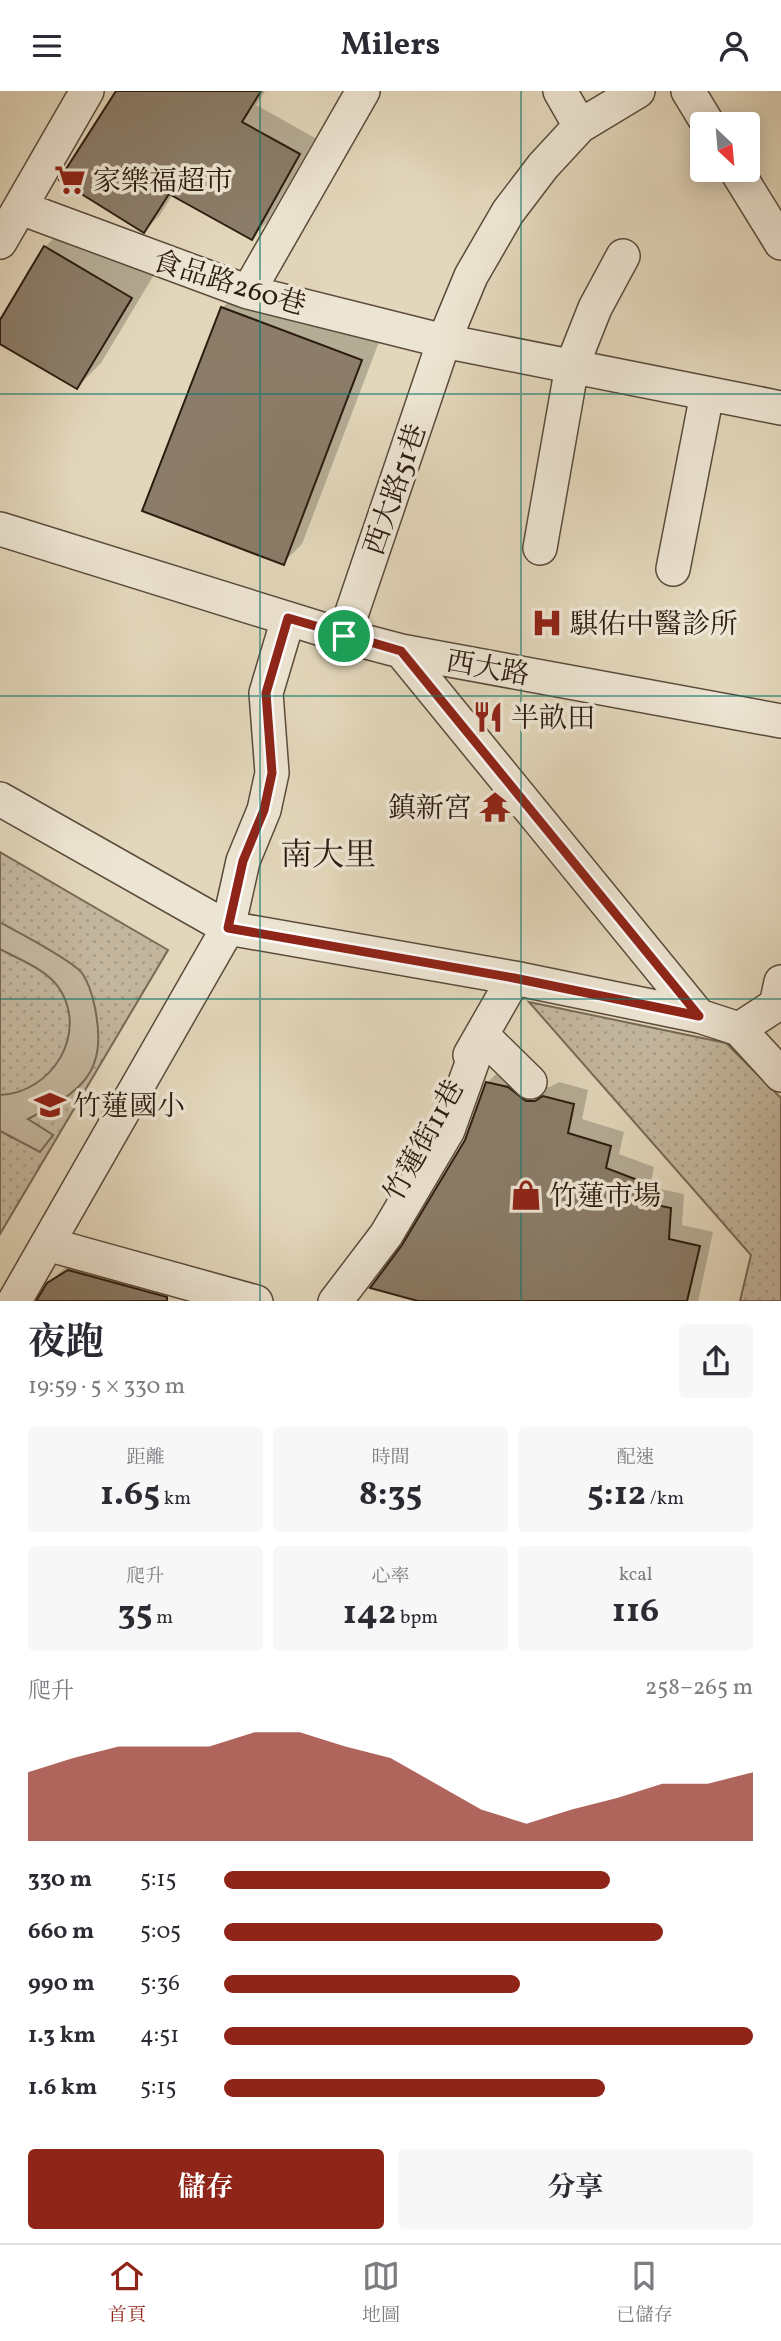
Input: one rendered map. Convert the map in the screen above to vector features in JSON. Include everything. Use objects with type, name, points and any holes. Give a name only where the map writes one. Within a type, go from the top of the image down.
[{"type":"street","points":[[0,242],[87,91]]},
{"type":"street","points":[[248,292],[363,91]]},
{"type":"street","points":[[560,91],[580,126]]},
{"type":"street","name":"西大路51巷","points":[[344,636],[444,341],[471,276],[508,212],[543,166],[580,126],[638,91]]},
{"type":"street","points":[[688,91],[701,112]]},
{"type":"street","points":[[743,182],[781,243]]},
{"type":"street","name":"食品路260巷","points":[[21,208],[248,292],[444,341],[781,408]]},
{"type":"street","points":[[540,548],[572,366],[595,308],[623,256]]},
{"type":"street","points":[[673,569],[707,394]]},
{"type":"street","name":"西大路","points":[[0,529],[344,636],[401,651],[781,721]]},
{"type":"street","points":[[14,1301],[228,928],[243,861],[264,810],[272,773],[266,693],[288,618]]},
{"type":"street","points":[[401,651],[699,1016]]},
{"type":"street","points":[[0,799],[228,928],[514,978],[699,1016],[739,1029],[781,1075]]},
{"type":"street","name":"竹蓮街11巷","points":[[333,1301],[514,978]]},
{"type":"street","points":[[739,1029],[776,1005],[781,982]]},
{"type":"street","points":[[482,1035],[530,1082]]},
{"type":"street","points":[[47,1244],[256,1301]]},
{"type":"shaded area","name":"竹蓮國小","points":[[0,852],[168,950],[0,1234]]},
{"type":"shaded area","points":[[0,922],[78,969],[87,982],[95,1008],[98,1049],[87,1077],[63,1099],[28,1119],[53,1135],[40,1152],[0,1131],[0,1095],[19,1092],[35,1084],[60,1058],[70,1023],[67,1005],[59,988],[47,975],[0,949]]},
{"type":"shaded area","points":[[529,1002],[726,1043],[781,1098],[781,1301],[740,1301],[751,1255]]},
{"type":"building","points":[[116,91],[261,91],[242,122],[300,154],[252,240],[169,194],[144,233],[59,180]]},
{"type":"building","points":[[44,246],[132,298],[77,389],[0,344],[0,320]]},
{"type":"building","points":[[221,307],[362,360],[284,565],[142,511]]},
{"type":"building","name":"竹蓮市場","points":[[486,1082],[508,1087],[526,1101],[535,1101],[543,1096],[574,1104],[568,1133],[611,1146],[606,1168],[640,1181],[637,1201],[671,1208],[669,1239],[700,1246],[687,1301],[418,1301],[370,1288],[402,1245],[465,1140]]},
{"type":"building","points":[[68,1270],[167,1297],[167,1301],[36,1301],[47,1283]]},
{"type":"place","name":"家樂福超市","points":[[70,180]]},
{"type":"place","name":"騏佑中醫診所","points":[[547,623]]},
{"type":"place","name":"半畝田","points":[[488,717]]},
{"type":"place","name":"鎮新宮","points":[[495,807]]},
{"type":"place","name":"竹蓮國小","points":[[50,1105]]},
{"type":"place","name":"竹蓮市場","points":[[526,1195]]},
{"type":"district","name":"南大里","points":[[328,854]]},
{"type":"route","points":[[288,618],[344,636],[401,651],[699,1016],[514,978],[228,928],[243,861],[264,810],[272,773],[266,693],[288,618]]}]
